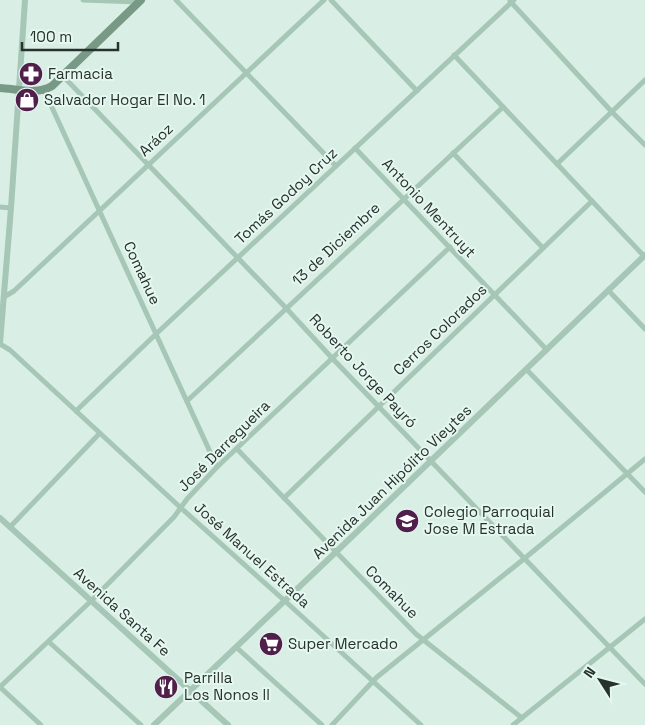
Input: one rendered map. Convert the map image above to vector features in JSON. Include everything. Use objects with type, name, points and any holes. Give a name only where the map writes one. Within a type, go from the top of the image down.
[{"type":"main road","points":[[0,88],[36,91],[52,86],[140,1]]},
{"type":"street","points":[[0,344],[20,90],[25,0]]},
{"type":"street","points":[[83,0],[140,1]]},
{"type":"street","points":[[176,0],[336,166]]},
{"type":"street","name":"Aráoz","points":[[4,298],[14,291],[324,0]]},
{"type":"street","points":[[331,0],[417,91]]},
{"type":"street","points":[[511,1],[612,112],[645,145]]},
{"type":"street","name":"Tomás Godoy Cruz","points":[[76,411],[511,1]]},
{"type":"street","points":[[454,56],[644,255]]},
{"type":"street","name":"Roberto Jorge Payró","points":[[64,76],[645,684]]},
{"type":"street","points":[[557,164],[645,80]]},
{"type":"street","name":"Comahue","points":[[44,90],[217,467]]},
{"type":"street","name":"13 de Diciembre","points":[[187,400],[503,107]]},
{"type":"street","name":"Antonio Mentruyt","points":[[356,148],[547,350]]},
{"type":"street","points":[[453,153],[543,248]]},
{"type":"street","name":"Cerros Colorados","points":[[284,498],[592,201]]},
{"type":"street","points":[[0,207],[11,208]]},
{"type":"street","name":"José Darregueira","points":[[0,687],[91,601],[174,517],[195,490],[217,467],[450,247]]},
{"type":"street","name":"Avenida Juan Hipólito Vieytes","points":[[154,725],[644,255]]},
{"type":"street","points":[[608,290],[645,329]]},
{"type":"street","name":"José Manuel Estrada","points":[[0,344],[10,350],[99,434],[421,725]]},
{"type":"street","points":[[526,369],[645,492]]},
{"type":"street","points":[[10,527],[99,434]]},
{"type":"street","name":"Comahue","points":[[237,448],[422,640],[522,718]]},
{"type":"street","points":[[332,725],[373,681],[645,459]]},
{"type":"street","name":"Avenida Santa Fe","points":[[0,518],[228,725]]},
{"type":"street","points":[[513,725],[645,619]]},
{"type":"street","points":[[49,642],[141,725]]},
{"type":"street","points":[[236,647],[322,725]]},
{"type":"street","points":[[0,687],[41,725]]},
{"type":"place","name":"Farmacia","points":[[31,74]]},
{"type":"place","name":"Salvador Hogar El No. 1","points":[[27,100]]},
{"type":"place","name":"Colegio Parroquial Jose M Estrada","points":[[407,521]]},
{"type":"place","name":"Super Mercado","points":[[271,644]]},
{"type":"place","name":"Parrilla Los Nonos ll","points":[[166,687]]}]
